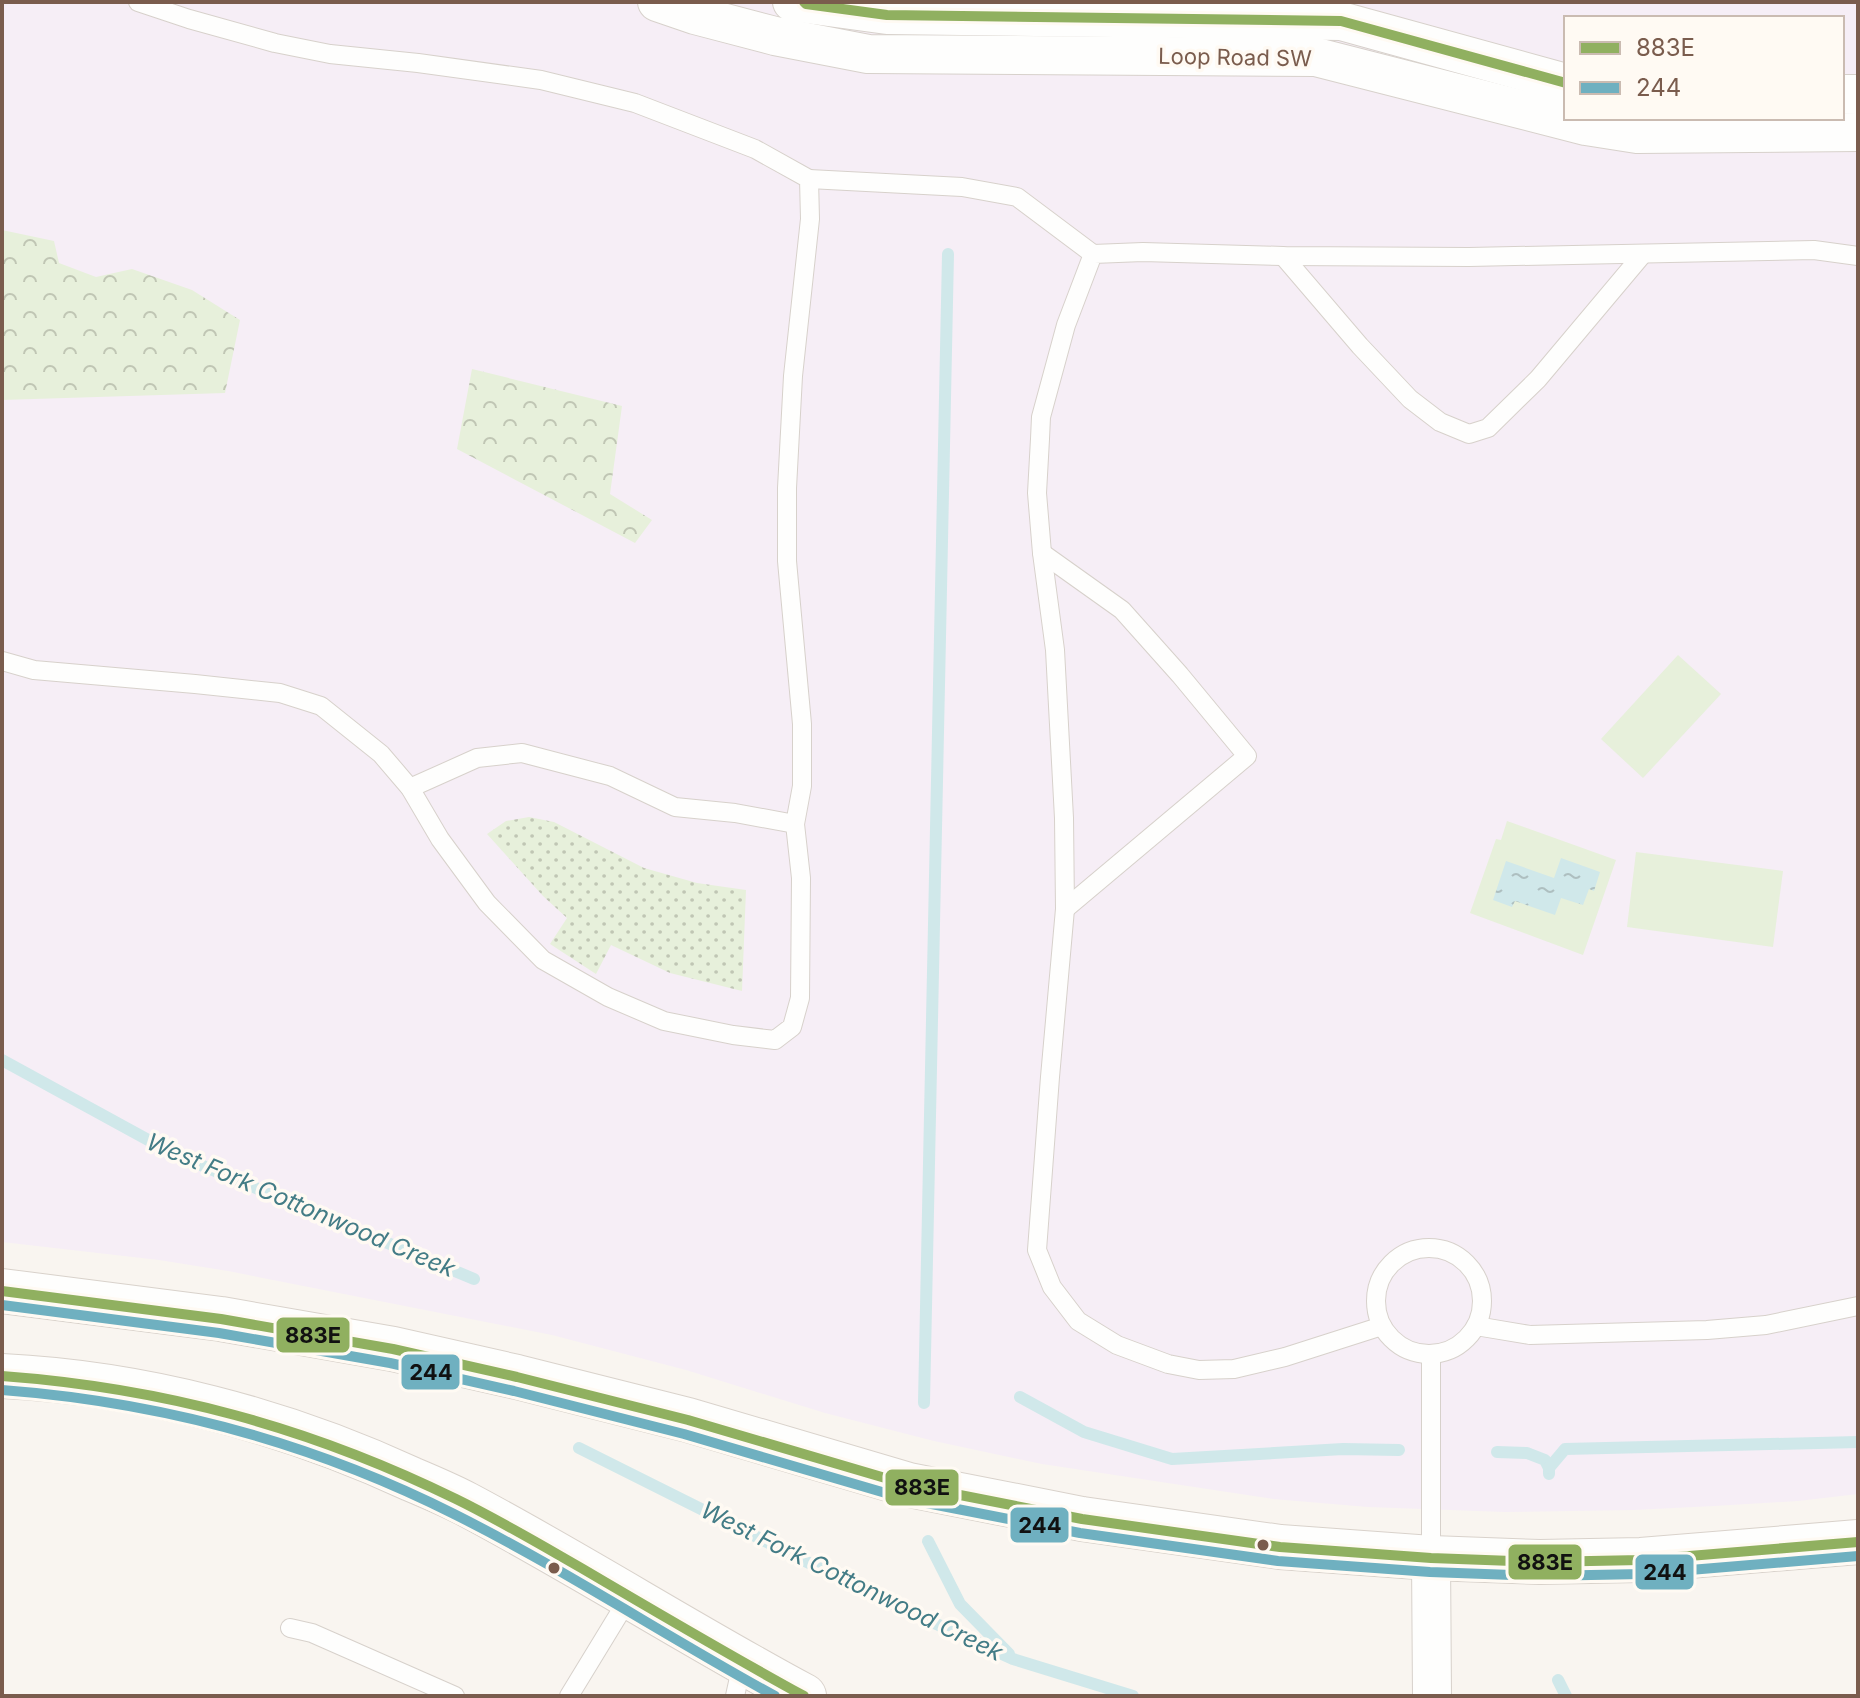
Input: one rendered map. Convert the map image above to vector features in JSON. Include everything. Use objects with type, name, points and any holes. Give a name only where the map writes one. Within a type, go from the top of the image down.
[{"type":"main road","points":[[2,1291],[221,1319],[393,1349],[688,1420],[909,1485],[1082,1519],[1280,1547],[1540,1562],[1641,1560],[1858,1542]]},
{"type":"main road","points":[[2,1376],[90,1384],[196,1404],[285,1428],[373,1461],[464,1503],[630,1596],[739,1680],[804,1696]]},
{"type":"street","name":"Loop Road SW","points":[[657,2],[775,36],[868,54],[1316,57],[1586,126],[1637,134],[1858,132]]},
{"type":"street","name":"Loop Road SW","points":[[801,3],[887,15],[1341,21],[1564,82]]},
{"type":"street","points":[[1431,1558],[1432,1696]]},
{"type":"lane","points":[[138,2],[275,43],[330,54],[541,80],[635,103],[755,149],[809,179],[962,187],[1017,197],[1093,254],[1469,257],[1814,250],[1858,256]]},
{"type":"lane","points":[[2,661],[34,670],[280,693],[321,706],[381,754],[410,788],[440,839],[487,903],[543,960],[608,997],[664,1021],[775,1040],[792,1027],[800,998],[801,878],[795,824],[802,786],[802,724],[787,561],[787,488],[793,376],[810,219],[809,179]]},
{"type":"lane","points":[[1093,254],[1066,325],[1041,417],[1037,493],[1055,650],[1064,818],[1065,909],[1037,1250],[1052,1287],[1078,1321],[1117,1345],[1168,1364],[1199,1370],[1234,1369],[1269,1362],[1382,1326]]},
{"type":"lane","points":[[1283,256],[1410,399],[1440,422],[1469,434],[1488,428],[1538,379],[1643,254]]},
{"type":"lane","points":[[1042,553],[1122,610],[1247,756],[1065,909]]},
{"type":"lane","points":[[410,788],[477,758],[522,753],[610,776],[675,807],[735,813],[795,824]]},
{"type":"lane","points":[[1420,1248],[1442,1249],[1456,1255],[1478,1279],[1482,1311],[1476,1326],[1458,1347],[1445,1353],[1431,1355],[1402,1348],[1382,1326],[1376,1310],[1381,1277],[1391,1263],[1405,1253],[1420,1248]]},
{"type":"lane","points":[[1476,1326],[1530,1335],[1707,1330],[1766,1325],[1858,1306]]},
{"type":"lane","points":[[1431,1355],[1431,1558]]},
{"type":"lane","points":[[569,1696],[630,1596]]},
{"type":"lane","points":[[290,1628],[312,1633],[455,1696]]},
{"type":"shaded area","points":[[2,2],[1858,2],[1858,1494],[1714,1506],[1505,1512],[1368,1507],[1273,1499],[1042,1464],[934,1441],[552,1335],[159,1260],[2,1242]]},
{"type":"green space","points":[[2,230],[54,241],[59,263],[96,277],[132,269],[192,290],[240,320],[225,393],[2,400]]},
{"type":"green space","points":[[472,369],[622,406],[610,494],[652,520],[635,543],[457,449]]},
{"type":"green space","points":[[1678,655],[1721,694],[1643,778],[1601,739]]},
{"type":"green space","points":[[529,817],[554,822],[644,868],[697,883],[746,890],[742,991],[670,973],[611,945],[596,974],[550,944],[567,918],[487,834],[506,821]]},
{"type":"green space","points":[[1507,821],[1616,860],[1583,955],[1470,913],[1496,839],[1501,840]]},
{"type":"green space","points":[[1636,852],[1783,871],[1773,947],[1627,927]]},
{"type":"water","points":[[1561,858],[1600,872],[1594,891],[1589,889],[1583,905],[1561,898],[1555,915],[1515,901],[1512,907],[1493,900],[1506,861],[1554,878]]},
{"type":"waterway","points":[[924,1403],[948,254]]},
{"type":"waterway","name":"West Fork Cottonwood Creek","points":[[2,1060],[172,1153],[474,1279]]},
{"type":"waterway","points":[[1020,1397],[1084,1432],[1172,1459],[1343,1449],[1399,1450]]},
{"type":"waterway","points":[[1549,1468],[1565,1449],[1858,1442]]},
{"type":"waterway","name":"West Fork Cottonwood Creek","points":[[579,1448],[871,1594],[1013,1659],[1133,1696]]},
{"type":"waterway","points":[[1497,1452],[1527,1453],[1545,1460],[1549,1474]]},
{"type":"waterway","points":[[928,1541],[960,1604],[1009,1654]]},
{"type":"waterway","points":[[1558,1680],[1566,1696]]},
{"type":"transit line","name":"883E","points":[[804,2],[887,15],[1341,21],[1564,82]]},
{"type":"transit line","name":"883E","points":[[2,1291],[221,1319],[393,1349],[688,1420],[909,1485],[1082,1519],[1280,1547],[1540,1562],[1641,1560],[1858,1542]]},
{"type":"transit line","name":"244","points":[[2,1305],[219,1333],[390,1363],[684,1434],[906,1499],[1080,1533],[1278,1561],[1540,1576],[1642,1574],[1858,1556]]},
{"type":"transit line","name":"883E","points":[[2,1376],[121,1390],[178,1401],[235,1415],[346,1451],[488,1515],[804,1696]]},
{"type":"transit line","name":"244","points":[[2,1390],[120,1404],[177,1416],[290,1446],[345,1466],[400,1488],[495,1535],[775,1696]]}]
